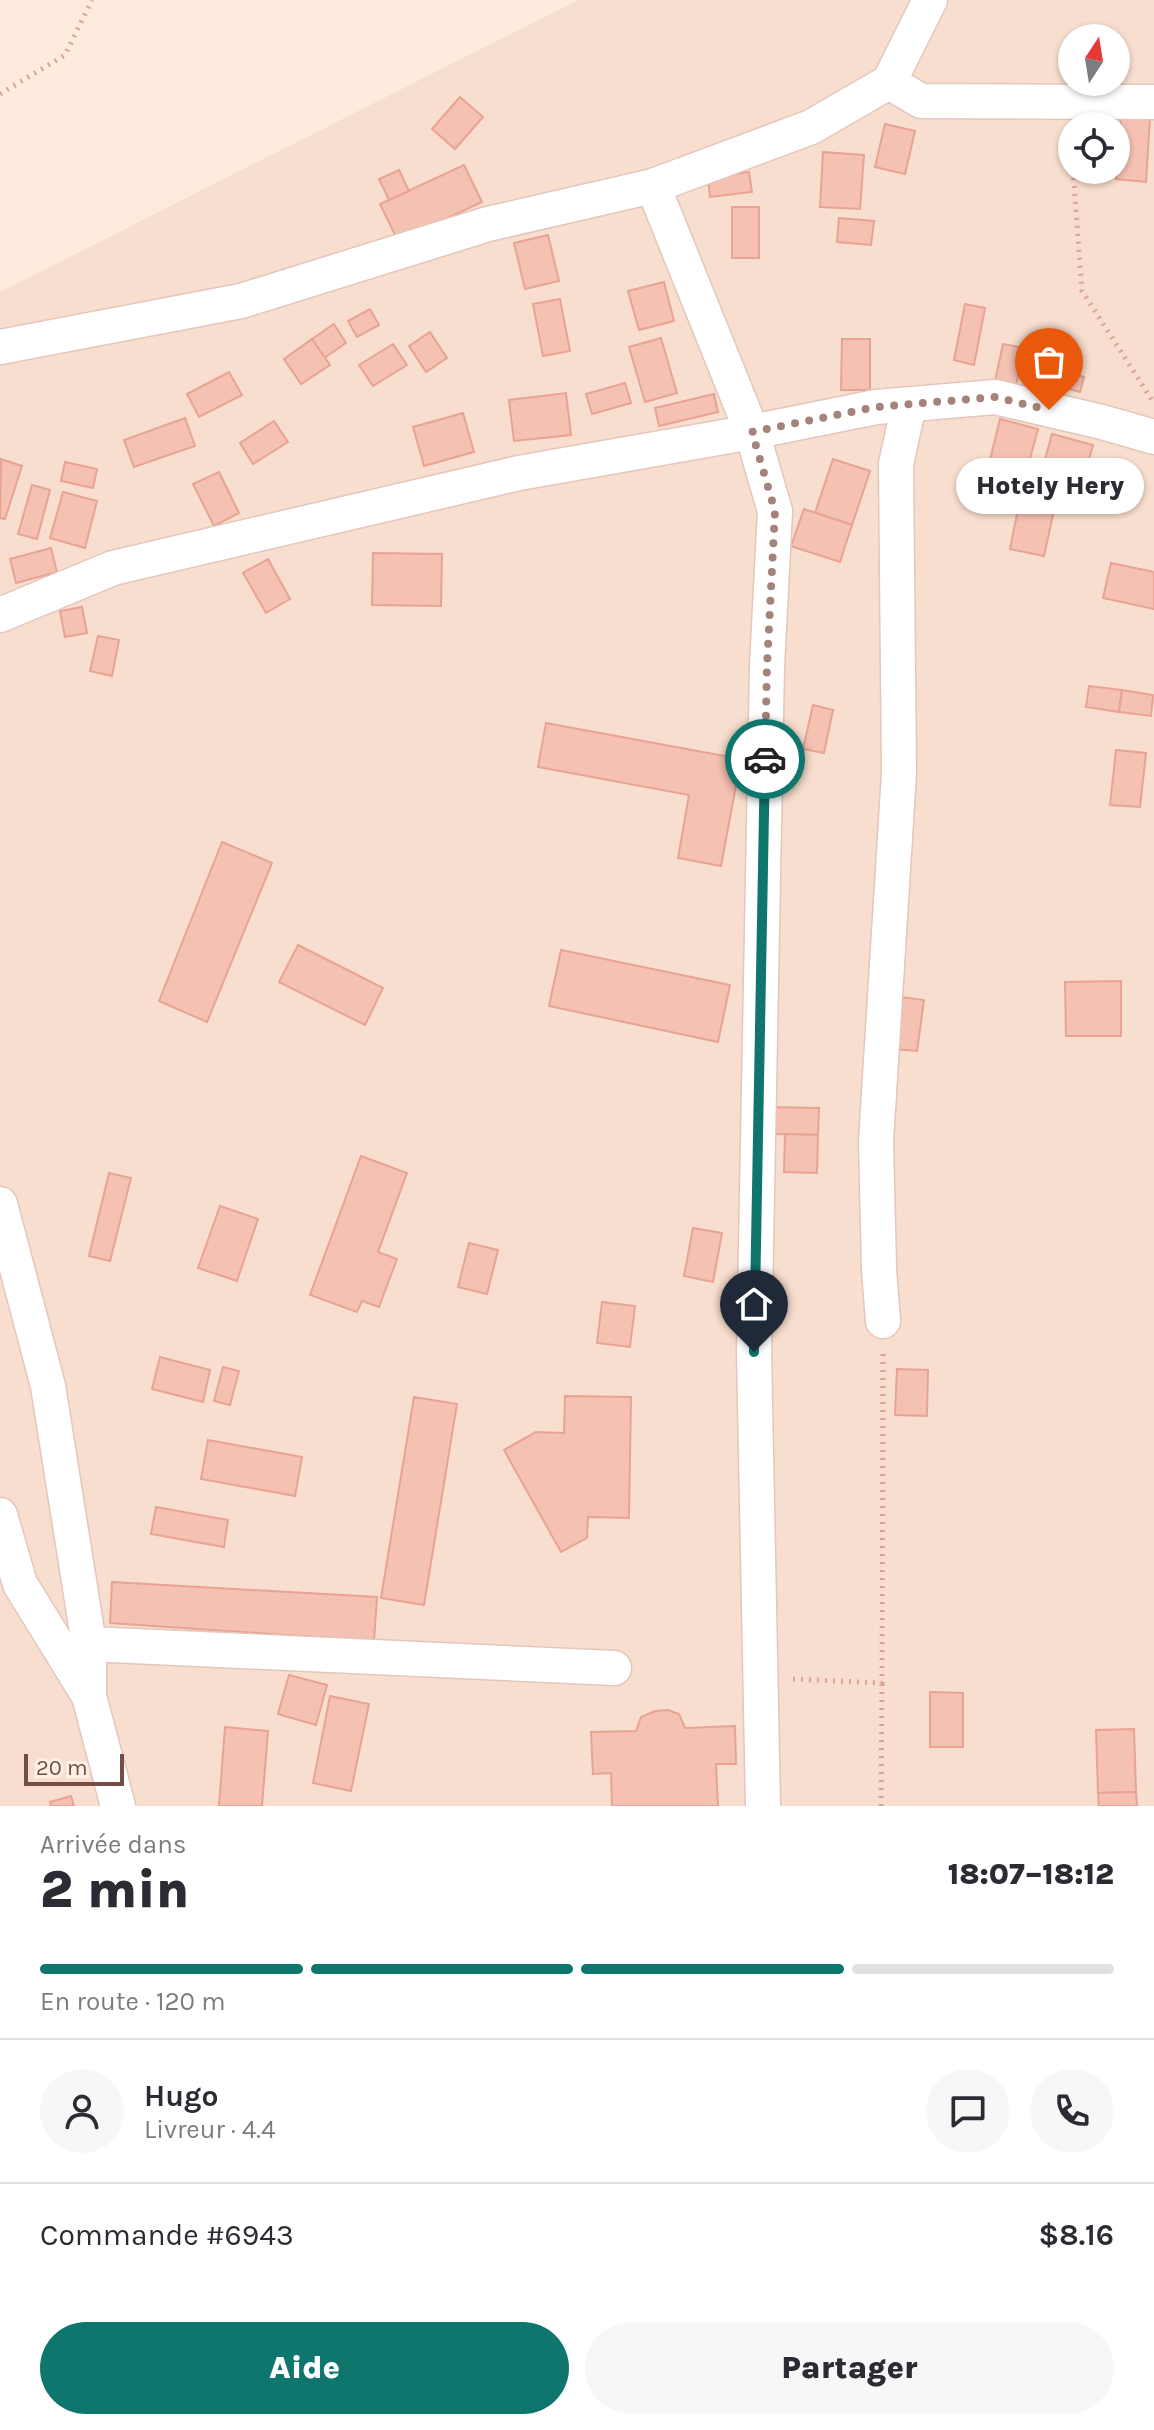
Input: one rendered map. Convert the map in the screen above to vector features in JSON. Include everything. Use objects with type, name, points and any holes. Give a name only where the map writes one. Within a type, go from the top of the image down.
[{"type":"street","points":[[0,347],[241,301],[488,224],[653,186],[811,127],[889,82],[930,0]]},
{"type":"street","points":[[889,82],[921,101],[1154,102]]},
{"type":"street","points":[[653,186],[752,432],[775,511],[767,666],[754,1352],[763,1806]]},
{"type":"street","points":[[0,615],[113,568],[519,473],[876,407],[995,397],[1154,437]]},
{"type":"street","points":[[883,1321],[876,1141],[899,773],[896,464],[909,405]]},
{"type":"street","points":[[0,1204],[48,1386],[89,1644],[89,1696],[118,1806]]},
{"type":"street","points":[[0,1515],[20,1584],[89,1696]]},
{"type":"street","points":[[89,1644],[614,1668]]},
{"type":"path","points":[[0,94],[65,55],[92,0]]},
{"type":"path","points":[[1074,184],[1082,291],[1154,403]]},
{"type":"path","points":[[881,1806],[883,1321]]},
{"type":"path","points":[[759,1677],[882,1683]]},
{"type":"shaded area","points":[[578,0],[1154,0],[1154,1806],[0,1806],[0,292]]},
{"type":"building","points":[[460,97],[483,117],[455,149],[432,129]]},
{"type":"building","points":[[1130,116],[1150,118],[1146,182],[1130,180]]},
{"type":"building","points":[[885,124],[915,131],[905,174],[875,167]]},
{"type":"building","points":[[823,152],[864,155],[860,209],[820,207]]},
{"type":"building","points":[[464,165],[482,202],[398,241],[380,204]]},
{"type":"building","points":[[399,170],[409,191],[389,200],[379,179]]},
{"type":"building","points":[[749,172],[752,192],[710,197],[708,177]]},
{"type":"building","points":[[732,207],[759,207],[759,258],[732,258]]},
{"type":"building","points":[[839,218],[874,221],[871,245],[837,242]]},
{"type":"building","points":[[548,235],[559,281],[525,289],[514,243]]},
{"type":"building","points":[[664,282],[674,321],[639,330],[628,291]]},
{"type":"building","points":[[560,299],[570,351],[543,356],[533,304]]},
{"type":"building","points":[[965,304],[985,308],[974,365],[954,360]]},
{"type":"building","points":[[370,309],[379,325],[357,337],[348,321]]},
{"type":"building","points":[[334,324],[346,343],[324,358],[312,339]]},
{"type":"building","points":[[430,332],[447,358],[426,372],[409,346]]},
{"type":"building","points":[[661,338],[677,393],[645,402],[629,347]]},
{"type":"building","points":[[312,339],[330,365],[301,384],[284,359]]},
{"type":"building","points":[[842,339],[870,339],[870,390],[841,390]]},
{"type":"building","points":[[393,344],[407,365],[373,386],[359,365]]},
{"type":"building","points":[[1003,344],[1024,348],[1016,385],[995,381]]},
{"type":"building","points":[[1042,365],[1084,377],[1080,392],[1038,380]]},
{"type":"building","points":[[229,372],[242,395],[199,417],[187,394]]},
{"type":"building","points":[[625,383],[631,403],[592,414],[586,394]]},
{"type":"building","points":[[566,393],[571,435],[514,441],[509,400]]},
{"type":"building","points":[[714,394],[718,412],[659,426],[655,408]]},
{"type":"building","points":[[463,413],[474,452],[424,466],[413,427]]},
{"type":"building","points":[[185,418],[195,446],[134,467],[124,440]]},
{"type":"building","points":[[1000,419],[1038,429],[1027,470],[990,460]]},
{"type":"building","points":[[274,421],[288,442],[253,464],[240,443]]},
{"type":"building","points":[[1052,434],[1093,445],[1082,485],[1041,474]]},
{"type":"building","points":[[1,459],[22,466],[5,519],[0,518]]},
{"type":"building","points":[[833,459],[870,471],[852,525],[815,513]]},
{"type":"building","points":[[65,462],[97,469],[93,488],[61,481]]},
{"type":"building","points":[[219,472],[239,513],[214,526],[193,484]]},
{"type":"building","points":[[32,485],[50,490],[37,539],[18,534]]},
{"type":"building","points":[[63,492],[97,501],[85,548],[50,538]]},
{"type":"building","points":[[1021,494],[1056,501],[1044,556],[1010,549]]},
{"type":"building","points":[[804,509],[852,525],[840,562],[791,546]]},
{"type":"building","points":[[51,548],[57,572],[16,583],[10,559]]},
{"type":"building","points":[[373,553],[442,554],[441,606],[372,605]]},
{"type":"building","points":[[268,559],[290,599],[266,613],[243,573]]},
{"type":"building","points":[[1111,563],[1154,572],[1154,609],[1103,598]]},
{"type":"building","points":[[82,607],[87,633],[65,637],[60,611]]},
{"type":"building","points":[[98,636],[119,640],[112,676],[90,671]]},
{"type":"building","points":[[1089,686],[1122,690],[1119,712],[1086,707]]},
{"type":"building","points":[[1122,690],[1153,695],[1151,716],[1119,712]]},
{"type":"building","points":[[813,705],[833,710],[824,753],[803,749]]},
{"type":"building","points":[[546,723],[741,759],[721,866],[678,858],[689,795],[538,767]]},
{"type":"building","points":[[1116,750],[1146,753],[1140,807],[1110,805]]},
{"type":"building","points":[[222,842],[272,863],[207,1022],[159,1001]]},
{"type":"building","points":[[298,945],[383,988],[365,1025],[279,982]]},
{"type":"building","points":[[561,950],[730,985],[718,1042],[549,1006]]},
{"type":"building","points":[[1121,981],[1121,1036],[1066,1036],[1065,982]]},
{"type":"building","points":[[901,997],[924,1000],[917,1051],[894,1049]]},
{"type":"building","points":[[768,1107],[819,1108],[818,1135],[768,1134]]},
{"type":"building","points":[[785,1134],[818,1135],[817,1173],[784,1172]]},
{"type":"building","points":[[361,1156],[407,1173],[378,1252],[397,1259],[379,1307],[362,1301],[357,1312],[310,1295]]},
{"type":"building","points":[[109,1173],[131,1178],[110,1261],[89,1256]]},
{"type":"building","points":[[220,1206],[258,1219],[237,1281],[198,1268]]},
{"type":"building","points":[[693,1228],[722,1233],[713,1282],[684,1276]]},
{"type":"building","points":[[469,1243],[498,1250],[487,1294],[458,1287]]},
{"type":"building","points":[[602,1302],[635,1306],[630,1347],[597,1343]]},
{"type":"building","points":[[160,1357],[210,1370],[203,1402],[152,1389]]},
{"type":"building","points":[[223,1367],[239,1371],[230,1405],[214,1401]]},
{"type":"building","points":[[897,1369],[928,1370],[927,1416],[895,1415]]},
{"type":"building","points":[[565,1396],[631,1397],[629,1518],[588,1517],[587,1538],[561,1552],[504,1450],[536,1432],[564,1433]]},
{"type":"building","points":[[414,1397],[457,1404],[424,1605],[381,1598]]},
{"type":"building","points":[[208,1440],[302,1457],[295,1496],[201,1479]]},
{"type":"building","points":[[156,1507],[228,1520],[224,1547],[151,1534]]},
{"type":"building","points":[[112,1582],[377,1597],[374,1641],[110,1623]]},
{"type":"building","points":[[289,1675],[327,1685],[316,1725],[278,1714]]},
{"type":"building","points":[[930,1692],[963,1693],[963,1747],[930,1747]]},
{"type":"building","points":[[330,1696],[369,1704],[351,1791],[313,1783]]},
{"type":"building","points":[[668,1710],[679,1714],[685,1728],[735,1726],[736,1764],[716,1764],[718,1806],[612,1806],[611,1773],[593,1774],[591,1732],[636,1731],[641,1717]]},
{"type":"building","points":[[225,1727],[268,1731],[262,1806],[219,1806]]},
{"type":"building","points":[[1134,1729],[1136,1792],[1098,1793],[1096,1730]]},
{"type":"building","points":[[1136,1792],[1137,1806],[1099,1806],[1098,1793]]},
{"type":"building","points":[[71,1796],[74,1806],[51,1806],[50,1802]]},
{"type":"way so far","points":[[765,759],[775,511],[752,432],[876,407],[995,397],[1049,410]]},
{"type":"place","name":"Hotely Hery","points":[[1049,410]]},
{"type":"route","points":[[754,1352],[765,759]]}]
